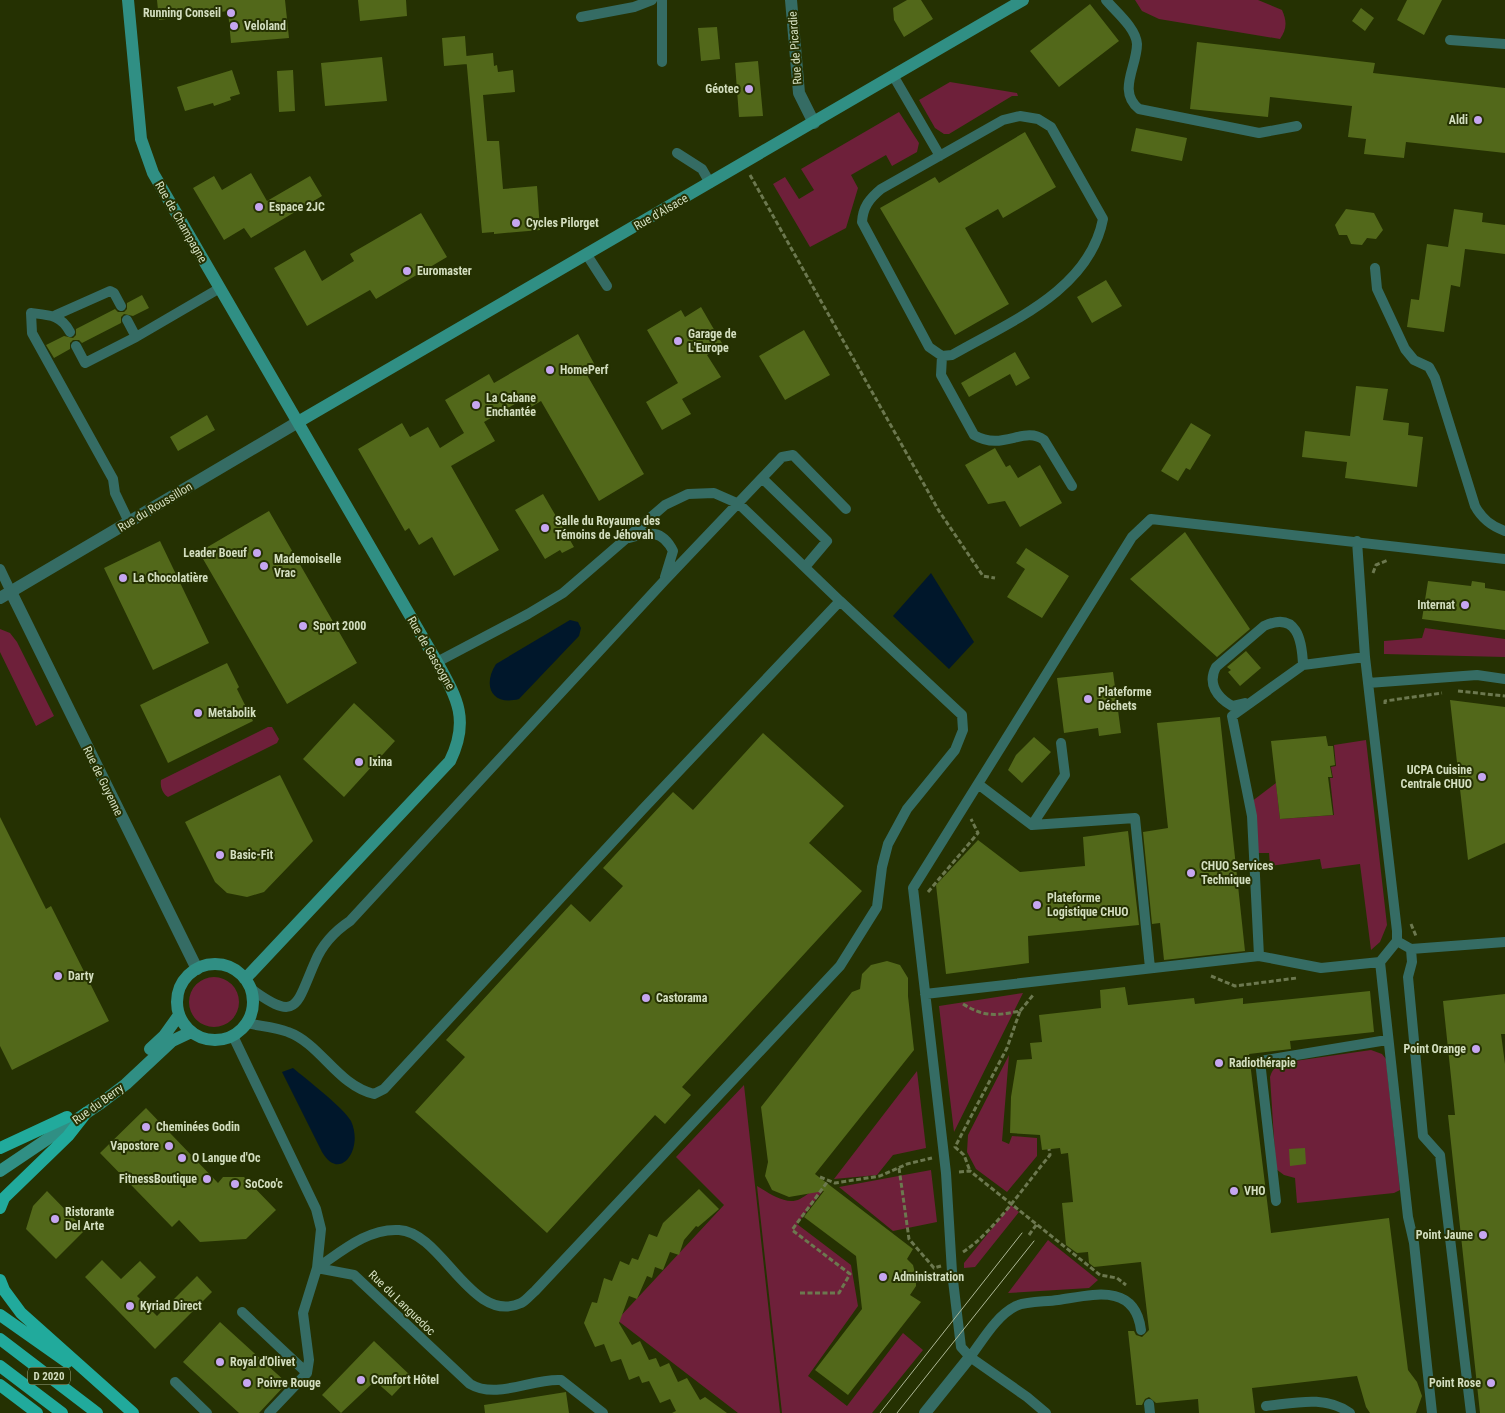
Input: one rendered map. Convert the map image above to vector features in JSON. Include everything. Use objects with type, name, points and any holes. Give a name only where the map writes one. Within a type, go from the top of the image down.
[{"type":"main road","points":[[0,1208],[4,1198],[68,1136],[86,1113]]},
{"type":"main road","points":[[0,1148],[67,1117]]},
{"type":"main road","points":[[0,1280],[4,1290],[21,1313],[133,1413]]},
{"type":"main road","points":[[0,1315],[100,1385]]},
{"type":"main road","name":"D 2020","points":[[0,1339],[97,1413]]},
{"type":"main road","name":"D 2020","points":[[0,1366],[62,1413]]},
{"type":"main road","points":[[0,1385],[37,1413]]},
{"type":"street","name":"Rue de Champagne","points":[[128,0],[142,139],[153,173],[298,422]]},
{"type":"street","name":"Rue de Picardie","points":[[791,0],[799,93],[814,123]]},
{"type":"street","name":"Rue d'Alsace","points":[[298,422],[894,77],[1023,0]]},
{"type":"street","name":"Rue du Roussillon","points":[[6,595],[298,422]]},
{"type":"street","name":"Rue de Gascogne","points":[[247,983],[450,760],[458,742],[461,720],[455,695],[437,662],[298,422]]},
{"type":"street","name":"Rue de Guyenne","points":[[6,595],[197,969]]},
{"type":"street","points":[[218,965],[237,972],[247,983],[253,1000],[252,1012],[246,1024],[233,1036],[211,1040],[191,1032],[179,1015],[177,1000],[179,991],[183,982],[197,969],[218,965]]},
{"type":"street","name":"Rue du Berry","points":[[0,1161],[67,1117],[123,1076],[164,1036],[179,1015]]},
{"type":"street","name":"Rue du Berry","points":[[0,1171],[126,1084],[172,1041],[191,1032]]},
{"type":"street","points":[[925,1413],[970,1357]]},
{"type":"lane","points":[[581,17],[634,7],[652,0]]},
{"type":"lane","points":[[662,0],[662,62]]},
{"type":"lane","points":[[1106,0],[1132,30],[1137,43],[1127,94],[1131,103],[1139,109],[1259,133],[1298,126]]},
{"type":"lane","points":[[1450,40],[1505,44]]},
{"type":"lane","points":[[894,77],[940,156]]},
{"type":"lane","points":[[1020,116],[1038,119],[1051,127],[1103,219],[1099,239],[1083,266],[1050,298],[952,355],[942,356],[929,347],[862,222],[863,210],[871,197],[940,156],[1004,120],[1020,116]]},
{"type":"lane","points":[[677,153],[702,169],[710,183]]},
{"type":"lane","points":[[587,255],[607,286]]},
{"type":"lane","points":[[1375,268],[1377,289],[1405,349],[1414,360],[1429,367],[1435,378],[1475,506],[1480,516],[1491,525],[1505,530]]},
{"type":"lane","points":[[76,346],[85,363],[220,288]]},
{"type":"lane","points":[[120,306],[114,293],[110,290],[56,315],[31,313],[32,333],[113,479],[115,494],[129,522]]},
{"type":"lane","points":[[56,315],[65,323],[70,332]]},
{"type":"lane","points":[[127,320],[136,336]]},
{"type":"lane","points":[[942,356],[940,375],[974,435],[984,441],[1000,442],[1028,434],[1038,435],[1044,440],[1072,486]]},
{"type":"lane","points":[[247,983],[277,1006],[296,1004],[302,995],[316,960],[338,929],[350,921],[664,581],[782,457],[793,455],[846,508]]},
{"type":"lane","points":[[762,478],[827,541],[805,567]]},
{"type":"lane","points":[[317,1268],[361,1238],[385,1230],[401,1230],[414,1234],[429,1246],[471,1289],[490,1304],[505,1306],[521,1303],[535,1291],[686,1132],[840,966],[877,907],[882,868],[888,844],[906,809],[955,750],[963,730],[962,715],[738,504],[714,493],[688,494],[665,505],[563,593],[528,614],[437,662]]},
{"type":"lane","points":[[1046,1413],[1028,1397],[970,1357],[963,1351],[960,1341],[946,1173],[913,888],[1132,537],[1151,519],[1505,559]]},
{"type":"lane","points":[[625,539],[648,533],[659,535],[668,541],[673,551],[664,581]]},
{"type":"lane","points":[[1357,541],[1365,657],[1397,941],[1380,962],[1387,1040],[1408,1217],[1414,1243],[1432,1413]]},
{"type":"lane","points":[[0,569],[6,595]]},
{"type":"lane","points":[[246,1024],[288,1031],[302,1040],[349,1083],[362,1092],[374,1094],[384,1089],[643,809],[840,601]]},
{"type":"lane","points":[[1303,665],[1302,639],[1297,631],[1282,622],[1273,622],[1264,626],[1216,667],[1212,674],[1214,689],[1225,702],[1232,706],[1240,706],[1303,665],[1365,657]]},
{"type":"lane","points":[[1368,683],[1477,675],[1505,679]]},
{"type":"lane","points":[[1253,698],[1232,716],[1252,816],[1259,956]]},
{"type":"lane","points":[[1032,825],[1065,775],[1061,743]]},
{"type":"lane","points":[[978,784],[1032,825],[1135,818],[1150,968]]},
{"type":"lane","points":[[1397,941],[1414,949],[1505,942]]},
{"type":"lane","points":[[1414,949],[1408,977],[1423,1136],[1440,1155],[1471,1413]]},
{"type":"lane","points":[[925,994],[1259,956],[1321,968],[1380,962]]},
{"type":"lane","points":[[233,1036],[316,1209],[321,1229],[317,1268],[303,1313],[309,1360],[306,1373],[269,1413]]},
{"type":"lane","points":[[1276,1201],[1260,1061],[1387,1040]]},
{"type":"lane","name":"Rue du Languedoc","points":[[317,1268],[354,1275],[470,1384],[478,1389],[489,1391],[523,1384],[561,1380],[603,1413]]},
{"type":"lane","points":[[970,1357],[1004,1314],[1018,1305],[1090,1294],[1115,1295],[1134,1307],[1140,1319],[1141,1330]]},
{"type":"lane","points":[[242,1312],[306,1373]]},
{"type":"lane","points":[[175,1382],[207,1413]]},
{"type":"lane","points":[[1266,1406],[1315,1401],[1338,1404],[1350,1413]]},
{"type":"path","points":[[743,164],[939,511],[972,563],[983,576],[995,578]]},
{"type":"path","points":[[1372,580],[1376,566],[1392,560]]},
{"type":"path","points":[[1383,683],[1386,710]]},
{"type":"path","points":[[1454,691],[1505,696]]},
{"type":"path","points":[[1385,701],[1446,692]]},
{"type":"path","points":[[1411,922],[1415,932],[1414,949]]},
{"type":"path","points":[[820,1178],[835,1183],[880,1176],[900,1168],[952,1154],[955,1147]]},
{"type":"path","points":[[900,1168],[909,1239],[934,1268],[952,1260],[974,1245],[1050,1155],[1050,1149]]},
{"type":"path","points":[[946,1173],[970,1171],[1100,1275],[1117,1278],[1129,1287],[1135,1298],[1134,1307]]},
{"type":"path","points":[[800,1293],[839,1293],[850,1274],[792,1230],[828,1181]]},
{"type":"path","points":[[1029,1236],[1037,1224]]},
{"type":"shaded area","points":[[1135,0],[1258,0],[1282,10],[1285,18],[1285,28],[1280,39],[1159,19],[1142,11]]},
{"type":"shaded area","points":[[950,82],[1017,93],[1018,96],[1012,96],[949,134],[944,134],[935,128],[919,100]]},
{"type":"shaded area","points":[[899,112],[919,143],[917,152],[892,166],[886,155],[851,175],[858,188],[846,228],[810,247],[773,184],[785,177],[799,199],[814,190],[801,169]]},
{"type":"shaded area","points":[[1425,628],[1505,639],[1505,657],[1384,654],[1384,641],[1422,638]]},
{"type":"shaded area","points":[[0,629],[10,633],[17,642],[54,716],[36,726],[0,652]]},
{"type":"shaded area","points":[[268,727],[272,727],[279,739],[277,743],[168,797],[163,791],[161,780]]},
{"type":"shaded area","points":[[1366,740],[1387,925],[1380,942],[1371,950],[1360,864],[1322,869],[1320,859],[1270,866],[1269,853],[1257,853],[1251,802],[1276,783],[1280,819],[1334,815],[1330,778],[1333,778],[1331,767],[1336,766],[1334,745]]},
{"type":"shaded area","points":[[214,977],[228,981],[235,988],[239,1002],[235,1016],[228,1023],[214,1027],[200,1023],[193,1016],[189,1002],[193,988],[200,981]]},
{"type":"shaded area","points":[[1023,993],[954,1132],[939,1006]]},
{"type":"shaded area","points":[[1371,1050],[1382,1054],[1386,1059],[1400,1190],[1394,1193],[1297,1203],[1295,1178],[1284,1175],[1276,1169],[1271,1074],[1276,1067],[1288,1062]]},
{"type":"shaded area","points":[[1009,1055],[1002,1141],[1009,1144],[1012,1136],[1037,1138],[1037,1156],[1007,1192],[976,1169],[967,1152],[968,1135]]},
{"type":"shaded area","points":[[917,1071],[926,1148],[893,1155],[877,1175],[834,1179]]},
{"type":"shaded area","points":[[744,1085],[780,1413],[738,1413],[617,1320],[724,1205],[676,1157]]},
{"type":"shaded area","points":[[931,1170],[937,1222],[893,1231],[839,1187]]},
{"type":"shaded area","points":[[757,1186],[778,1198],[789,1201],[795,1201],[813,1191],[825,1188],[797,1224],[851,1265],[858,1306],[808,1376],[847,1406],[903,1333],[923,1350],[872,1413],[782,1413]]},
{"type":"shaded area","points":[[1011,1205],[1019,1212],[975,1267],[964,1268],[964,1263]]},
{"type":"shaded area","points":[[1048,1240],[1098,1280],[1089,1288],[1008,1293]]},
{"type":"water","points":[[931,573],[974,642],[949,669],[893,616]]},
{"type":"water","points":[[570,620],[578,622],[581,628],[579,636],[519,699],[502,700],[496,697],[490,687],[490,680],[496,664]]},
{"type":"water","points":[[293,1068],[333,1101],[351,1121],[354,1142],[348,1159],[343,1163],[336,1164],[329,1161],[322,1152],[282,1072]]},
{"type":"building","points":[[157,0],[285,0],[289,38],[231,43],[228,11],[159,20]]},
{"type":"building","points":[[358,0],[406,0],[407,16],[360,21]]},
{"type":"building","points":[[907,0],[921,0],[933,19],[904,37],[894,20],[893,8]]},
{"type":"building","points":[[1407,0],[1442,0],[1424,35],[1397,20]]},
{"type":"building","points":[[1090,4],[1119,41],[1059,87],[1030,51]]},
{"type":"building","points":[[1361,8],[1374,18],[1365,31],[1352,21]]},
{"type":"building","points":[[717,27],[720,59],[701,61],[698,28]]},
{"type":"building","points":[[465,36],[467,64],[444,66],[442,38]]},
{"type":"building","points":[[1197,42],[1375,63],[1373,73],[1505,88],[1505,153],[1406,142],[1404,158],[1364,154],[1366,139],[1348,137],[1352,106],[1270,97],[1268,117],[1190,109]]},
{"type":"building","points":[[493,53],[494,66],[497,65],[498,72],[513,70],[515,92],[483,95],[487,141],[499,141],[503,189],[537,186],[540,230],[494,234],[494,232],[482,233],[466,56]]},
{"type":"building","points":[[382,57],[387,101],[325,106],[321,63]]},
{"type":"building","name":"Géotec","points":[[758,61],[763,116],[739,117],[735,63]]},
{"type":"building","points":[[232,70],[240,94],[230,97],[231,100],[214,106],[213,103],[185,111],[177,87]]},
{"type":"building","points":[[293,70],[295,111],[279,112],[277,71]]},
{"type":"building","points":[[1136,128],[1187,138],[1182,161],[1131,151]]},
{"type":"building","points":[[1025,132],[1056,187],[1003,218],[998,209],[965,228],[1009,304],[955,335],[880,208],[935,177],[939,183]]},
{"type":"building","name":"Espace 2JC","points":[[251,173],[267,201],[310,176],[322,196],[251,238],[244,228],[224,240],[193,188],[214,176],[222,190]]},
{"type":"building","points":[[1346,209],[1374,213],[1383,230],[1376,239],[1367,238],[1362,245],[1351,244],[1347,235],[1339,235],[1335,225]]},
{"type":"building","points":[[1454,209],[1483,213],[1482,222],[1505,225],[1505,254],[1465,249],[1460,287],[1451,285],[1444,332],[1407,327],[1411,299],[1419,300],[1427,244],[1448,247]]},
{"type":"building","points":[[421,213],[447,257],[376,299],[370,290],[307,326],[274,268],[305,250],[322,281],[354,261],[350,254]]},
{"type":"building","points":[[1106,280],[1122,306],[1092,323],[1077,297]]},
{"type":"building","points":[[142,295],[149,308],[133,316],[124,314],[121,317],[121,323],[82,343],[79,340],[73,340],[70,343],[70,349],[54,358],[46,345],[64,336],[73,338],[76,335],[76,329],[115,309],[118,312],[124,312],[127,309],[127,303]]},
{"type":"building","points":[[701,307],[723,345],[707,355],[721,377],[682,399],[691,414],[662,430],[646,402],[678,383],[647,330],[681,310],[685,317]]},
{"type":"building","points":[[804,330],[830,375],[785,400],[759,356]]},
{"type":"building","points":[[578,334],[597,369],[587,375],[644,474],[599,501],[541,401],[531,407],[525,398],[484,422],[495,441],[451,466],[499,550],[454,576],[432,537],[419,545],[409,528],[405,531],[358,449],[402,423],[410,437],[428,427],[440,448],[464,433],[445,400],[489,374],[494,383]]},
{"type":"building","points":[[1015,352],[1030,378],[1016,386],[1010,374],[969,397],[961,383]]},
{"type":"building","points":[[1356,386],[1388,389],[1383,420],[1409,423],[1408,435],[1423,437],[1417,487],[1345,478],[1347,462],[1302,457],[1305,431],[1350,436]]},
{"type":"building","points":[[207,415],[215,430],[178,451],[170,437]]},
{"type":"building","points":[[1191,423],[1211,435],[1190,470],[1186,468],[1178,481],[1161,471]]},
{"type":"building","points":[[995,448],[1006,467],[1010,465],[1018,478],[1040,465],[1062,503],[1020,527],[1005,501],[988,504],[965,465]]},
{"type":"building","name":"Salle du Royaume des Témoins de Jéhovah","points":[[543,494],[574,547],[562,553],[560,550],[545,559],[515,510]]},
{"type":"building","points":[[269,511],[357,663],[287,704],[199,552]]},
{"type":"building","points":[[1185,532],[1250,629],[1217,657],[1130,579]]},
{"type":"building","points":[[160,541],[209,643],[153,670],[104,568]]},
{"type":"building","points":[[1026,548],[1069,576],[1042,618],[1007,597],[1025,569],[1016,563]]},
{"type":"building","name":"Internat","points":[[1428,581],[1471,586],[1472,581],[1485,583],[1485,588],[1505,591],[1505,630],[1422,619]]},
{"type":"building","points":[[1246,651],[1261,668],[1240,686],[1228,672],[1231,670],[1227,667]]},
{"type":"building","name":"Metabolik","points":[[227,663],[239,687],[237,689],[253,721],[168,763],[140,705]]},
{"type":"building","name":"Plateforme Déchets","points":[[1113,672],[1121,733],[1099,736],[1098,728],[1064,733],[1057,678]]},
{"type":"building","name":"UCPA Cuisine Centrale CHUO","points":[[1450,700],[1505,707],[1505,843],[1468,860]]},
{"type":"building","points":[[354,703],[395,741],[344,797],[303,759]]},
{"type":"building","name":"CHUO Services Technique","points":[[1220,717],[1245,951],[1164,960],[1160,923],[1152,924],[1143,832],[1168,828],[1157,723]]},
{"type":"building","points":[[763,733],[844,806],[809,843],[862,891],[682,1087],[691,1095],[665,1124],[655,1115],[547,1233],[415,1112],[465,1057],[446,1040],[571,904],[590,922],[623,886],[603,868],[673,792],[693,810]]},
{"type":"building","points":[[1326,736],[1328,746],[1333,746],[1335,765],[1330,766],[1332,777],[1328,777],[1333,815],[1280,819],[1271,741]]},
{"type":"building","points":[[1034,737],[1051,752],[1022,783],[1008,770],[1016,755]]},
{"type":"building","points":[[280,775],[313,841],[264,892],[247,897],[227,893],[215,882],[185,822]]},
{"type":"building","points":[[0,817],[46,909],[51,906],[109,1021],[12,1070],[0,1046]]},
{"type":"building","name":"Plateforme Logistique CHUO","points":[[1128,831],[1139,925],[1028,936],[1029,963],[946,974],[936,885],[978,840],[1020,872],[1085,866],[1083,837]]},
{"type":"building","points":[[887,961],[900,965],[908,978],[914,1050],[815,1174],[913,1249],[907,1259],[913,1265],[916,1286],[910,1295],[921,1302],[848,1395],[815,1370],[862,1309],[856,1256],[804,1217],[824,1191],[789,1197],[772,1190],[765,1176],[768,1162],[761,1107],[852,992],[860,989],[862,974],[871,965]]},
{"type":"building","points":[[1125,987],[1128,1005],[1194,998],[1195,1004],[1243,998],[1243,1004],[1370,991],[1374,1032],[1290,1041],[1291,1049],[1249,1054],[1271,1233],[1389,1218],[1408,1370],[1417,1382],[1422,1396],[1416,1413],[1370,1413],[1366,1407],[1357,1376],[1252,1388],[1255,1413],[1199,1413],[1198,1399],[1156,1403],[1149,1397],[1145,1399],[1142,1405],[1136,1405],[1128,1331],[1134,1331],[1136,1335],[1142,1337],[1149,1330],[1141,1262],[1094,1267],[1089,1263],[1088,1252],[1077,1253],[1066,1245],[1062,1203],[1073,1202],[1068,1153],[1061,1154],[1060,1148],[1042,1150],[1040,1135],[1010,1133],[1011,1097],[1017,1060],[1032,1059],[1030,1043],[1042,1042],[1039,1015],[1101,1008],[1100,990]]},
{"type":"building","points":[[1505,994],[1505,1034],[1501,1034],[1505,1064],[1505,1413],[1480,1413],[1448,1115],[1455,1115],[1443,1001]]},
{"type":"building","points":[[146,1108],[218,1183],[223,1177],[244,1177],[276,1210],[246,1239],[200,1242],[179,1220],[172,1227],[100,1153]]},
{"type":"building","points":[[1305,1148],[1306,1164],[1290,1166],[1289,1149]]},
{"type":"building","points":[[699,1189],[719,1209],[698,1227],[696,1226],[684,1240],[679,1255],[670,1252],[663,1270],[655,1267],[652,1278],[647,1276],[637,1299],[629,1296],[619,1323],[632,1345],[640,1341],[649,1360],[656,1358],[660,1367],[669,1363],[678,1382],[687,1378],[700,1400],[705,1397],[727,1413],[672,1413],[676,1411],[670,1399],[660,1403],[649,1381],[642,1383],[639,1376],[629,1380],[621,1359],[611,1362],[604,1344],[595,1347],[584,1323],[592,1302],[597,1303],[604,1278],[612,1281],[620,1261],[629,1265],[632,1258],[638,1260],[649,1234],[657,1237],[663,1223]]},
{"type":"building","points":[[47,1191],[85,1230],[56,1259],[26,1229],[33,1206]]},
{"type":"building","name":"Kyriad Direct","points":[[102,1260],[121,1279],[140,1261],[156,1277],[137,1296],[157,1316],[197,1276],[212,1292],[155,1349],[85,1277]]},
{"type":"building","points":[[220,1322],[287,1383],[259,1413],[239,1413],[183,1362]]},
{"type":"building","points":[[374,1341],[411,1376],[392,1396],[375,1381],[341,1413],[322,1395]]},
{"type":"building","points":[[566,1392],[569,1413],[485,1413],[484,1405]]},
{"type":"tram line","points":[[880,1413],[1022,1233]]},
{"type":"tram line","points":[[897,1413],[1034,1241]]},
{"type":"place","name":"Running Conseil","points":[[231,13]]},
{"type":"place","name":"Veloland","points":[[234,26]]},
{"type":"place","name":"Géotec","points":[[749,89]]},
{"type":"place","name":"Aldi","points":[[1478,120]]},
{"type":"place","name":"Espace 2JC","points":[[259,207]]},
{"type":"place","name":"Cycles Pilorget","points":[[516,223]]},
{"type":"place","name":"Euromaster","points":[[407,271]]},
{"type":"place","name":"Garage de L'Europe","points":[[678,341]]},
{"type":"place","name":"HomePerf","points":[[550,370]]},
{"type":"place","name":"La Cabane Enchantée","points":[[476,405]]},
{"type":"place","name":"Salle du Royaume des Témoins de Jéhovah","points":[[545,528]]},
{"type":"place","name":"Leader Boeuf","points":[[257,553]]},
{"type":"place","name":"Mademoiselle Vrac","points":[[264,566]]},
{"type":"place","name":"La Chocolatière","points":[[123,578]]},
{"type":"place","name":"Internat","points":[[1465,605]]},
{"type":"place","name":"Sport 2000","points":[[303,626]]},
{"type":"place","name":"Plateforme Déchets","points":[[1088,699]]},
{"type":"place","name":"Metabolik","points":[[198,713]]},
{"type":"place","name":"Ixina","points":[[359,762]]},
{"type":"place","name":"UCPA Cuisine Centrale CHUO","points":[[1482,777]]},
{"type":"place","name":"Basic-Fit","points":[[220,855]]},
{"type":"place","name":"CHUO Services Technique","points":[[1191,873]]},
{"type":"place","name":"Plateforme Logistique CHUO","points":[[1037,905]]},
{"type":"place","name":"Darty","points":[[58,976]]},
{"type":"place","name":"Castorama","points":[[646,998]]},
{"type":"place","name":"Point Orange","points":[[1476,1049]]},
{"type":"place","name":"Radiothérapie","points":[[1219,1063]]},
{"type":"place","name":"Cheminées Godin","points":[[146,1127]]},
{"type":"place","name":"Vapostore","points":[[169,1146]]},
{"type":"place","name":"O Langue d'Oc","points":[[182,1158]]},
{"type":"place","name":"FitnessBoutique","points":[[207,1179]]},
{"type":"place","name":"SoCoo'c","points":[[235,1184]]},
{"type":"place","name":"VHO","points":[[1234,1191]]},
{"type":"place","name":"Ristorante Del Arte","points":[[55,1219]]},
{"type":"place","name":"Point Jaune","points":[[1483,1235]]},
{"type":"place","name":"Administration","points":[[883,1277]]},
{"type":"place","name":"Kyriad Direct","points":[[130,1306]]},
{"type":"place","name":"Royal d'Olivet","points":[[220,1362]]},
{"type":"place","name":"Comfort Hôtel","points":[[361,1380]]},
{"type":"place","name":"Poivre Rouge","points":[[247,1383]]},
{"type":"place","name":"Point Rose","points":[[1491,1383]]}]
